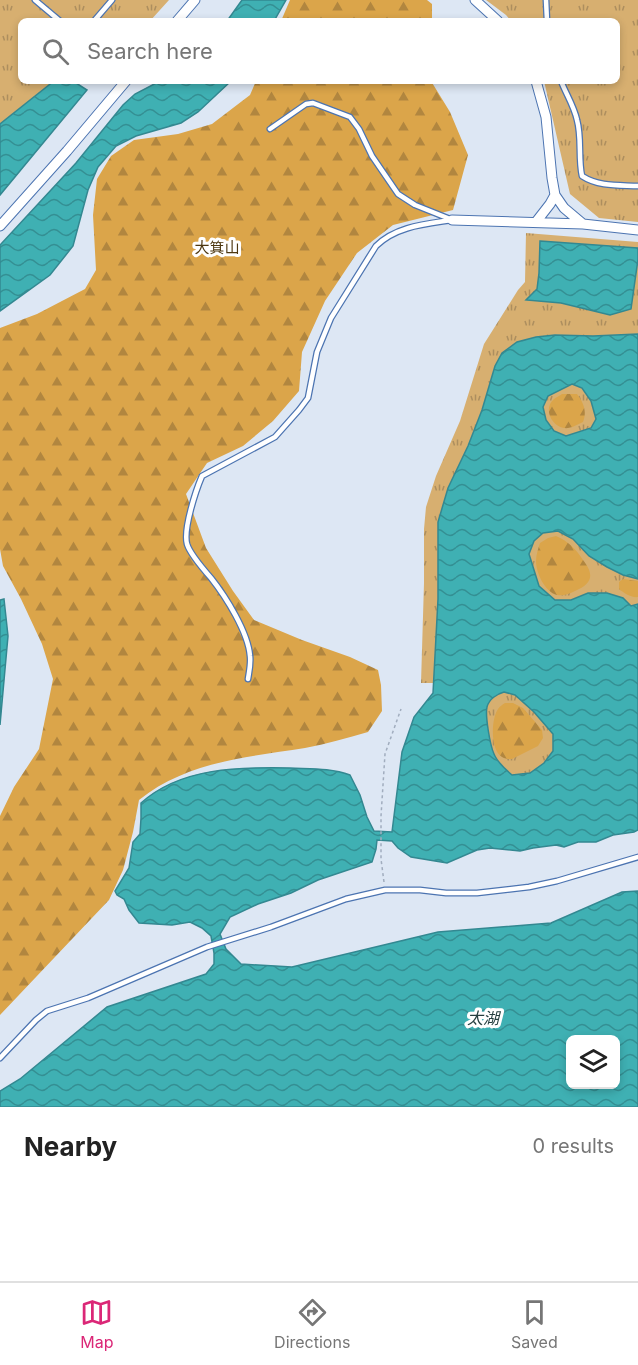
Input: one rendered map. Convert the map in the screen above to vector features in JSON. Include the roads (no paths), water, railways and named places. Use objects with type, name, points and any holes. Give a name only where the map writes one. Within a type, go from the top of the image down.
[{"type":"street","points":[[180,18],[195,0]]},
{"type":"street","points":[[474,0],[495,18]]},
{"type":"street","points":[[0,226],[123,84]]},
{"type":"street","points":[[537,84],[546,117],[555,195],[564,208],[583,224]]},
{"type":"street","points":[[536,222],[555,195]]},
{"type":"street","points":[[452,220],[583,224],[638,230]]},
{"type":"lane","points":[[34,0],[56,18]]},
{"type":"lane","points":[[97,18],[112,0]]},
{"type":"lane","points":[[546,0],[547,18]]},
{"type":"lane","points":[[562,84],[578,122],[579,164],[582,176],[591,182],[638,186]]},
{"type":"lane","points":[[270,129],[306,104],[313,103],[350,117],[359,129],[372,156],[398,194],[452,220]]},
{"type":"lane","points":[[248,679],[251,658],[241,626],[187,543],[196,487],[202,476],[275,437],[308,398],[318,352],[331,318],[376,246],[385,237],[396,232],[452,220]]},
{"type":"lane","points":[[0,1058],[47,1011],[88,998],[207,947],[271,927],[346,899],[385,890],[420,890],[446,894],[529,887],[638,857]]},
{"type":"water","points":[[242,0],[286,0],[276,18],[229,18]]},
{"type":"water","points":[[50,84],[78,84],[87,90],[0,195],[0,124]]},
{"type":"water","points":[[154,84],[228,84],[198,112],[181,123],[136,136],[116,146],[98,167],[88,190],[73,246],[50,275],[0,311],[0,245],[76,163],[123,105],[135,94]]},
{"type":"water","points":[[540,241],[638,248],[631,309],[610,315],[561,303],[526,300],[537,289]]},
{"type":"water","name":"太湖","points":[[638,334],[638,579],[607,567],[589,556],[573,539],[558,531],[543,533],[534,541],[529,554],[539,586],[555,600],[571,600],[588,593],[607,593],[623,598],[631,606],[638,604],[638,830],[613,835],[596,842],[578,842],[564,847],[556,845],[520,851],[490,848],[477,850],[447,863],[411,857],[392,841],[377,840],[372,862],[318,880],[230,917],[220,934],[226,949],[241,964],[292,967],[438,932],[551,923],[622,892],[638,891],[638,1107],[0,1107],[0,1091],[20,1079],[107,1007],[206,974],[214,964],[211,936],[202,928],[190,922],[172,925],[139,923],[124,899],[115,891],[129,868],[133,842],[140,834],[141,803],[157,791],[193,776],[231,769],[290,768],[336,771],[350,775],[374,831],[392,832],[402,752],[414,717],[433,693],[438,599],[438,522],[448,488],[468,446],[495,366],[502,353],[517,342],[555,335]],"holes":[[[572,384],[582,388],[591,401],[596,419],[591,428],[566,436],[554,431],[546,420],[543,407],[548,396]],[[504,692],[515,695],[553,734],[553,751],[544,763],[530,773],[512,775],[499,763],[492,750],[487,723],[487,707],[491,699]]]},
{"type":"water","points":[[4,599],[8,636],[0,725],[0,600]]},
{"type":"park label","name":"大箕山","points":[[217,248]]}]
